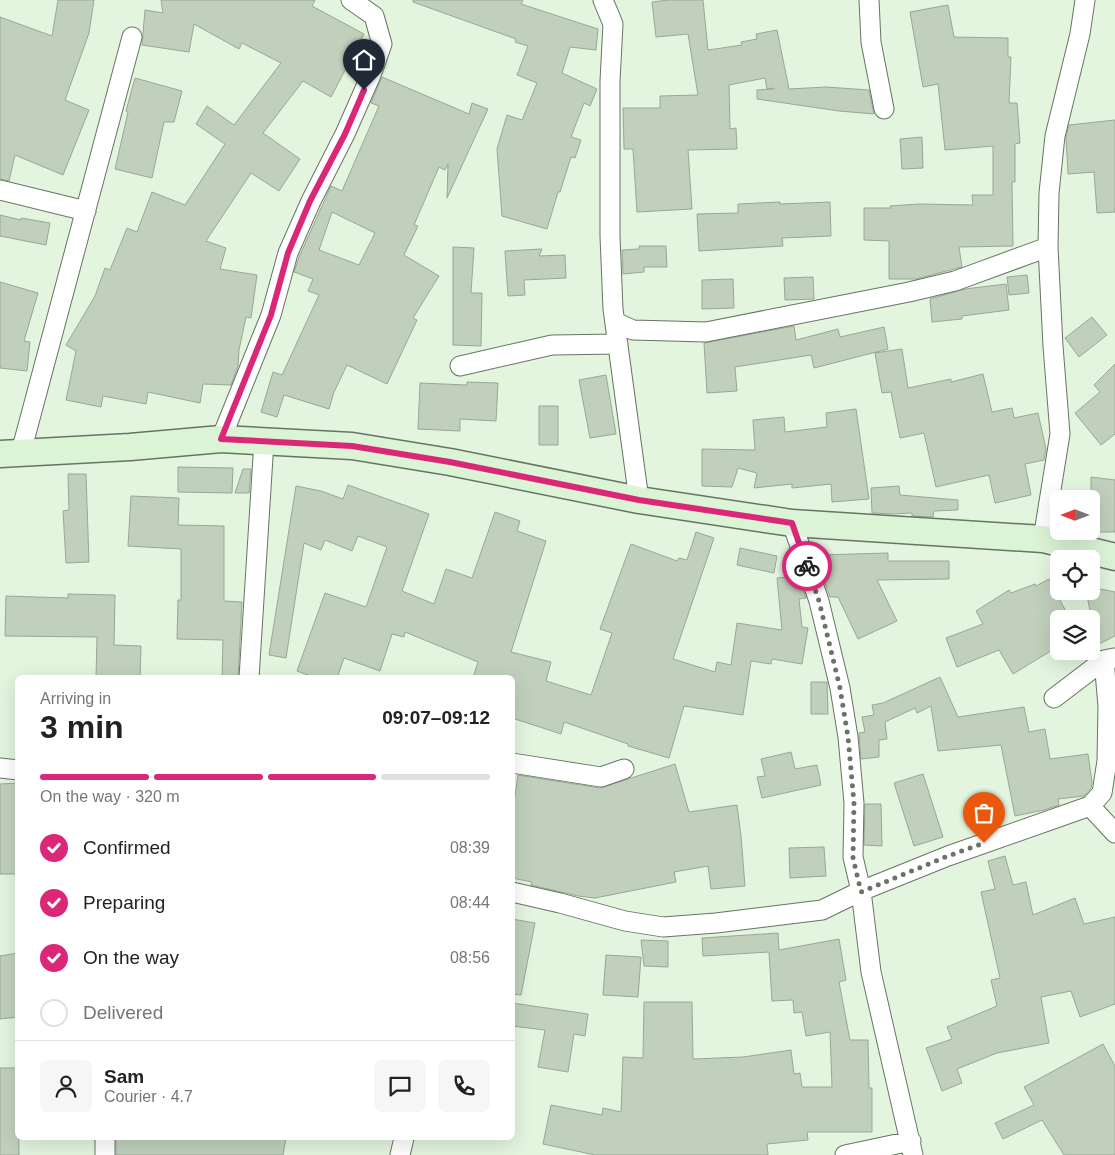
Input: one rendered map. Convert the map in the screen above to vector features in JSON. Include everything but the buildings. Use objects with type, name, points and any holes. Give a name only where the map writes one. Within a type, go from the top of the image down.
[{"type":"main road","points":[[10,453],[130,448],[221,439],[352,446],[450,462],[639,500],[792,523],[1043,539],[1115,557]]},
{"type":"street","points":[[221,439],[271,315],[288,253],[310,201],[345,134],[371,75],[382,44],[374,16],[351,0]]},
{"type":"street","points":[[603,0],[613,24],[610,81],[610,236],[615,322],[639,500]]},
{"type":"street","points":[[869,0],[871,42],[884,109]]},
{"type":"street","points":[[1043,539],[1060,434],[1048,247],[1049,193],[1055,136],[1080,34],[1085,0]]},
{"type":"street","points":[[10,453],[86,211],[132,38]]},
{"type":"street","points":[[0,190],[86,211]]},
{"type":"street","points":[[615,322],[634,330],[706,332],[909,292],[955,281],[1048,247]]},
{"type":"street","points":[[460,366],[552,345],[618,344]]},
{"type":"street","points":[[249,675],[264,441]]},
{"type":"street","points":[[792,523],[819,601],[840,688],[848,737],[854,803],[853,858],[861,892],[871,972],[912,1148],[845,1155]]},
{"type":"street","points":[[515,893],[625,921],[663,926],[716,923],[822,910],[948,856],[1090,806],[1102,793],[1107,761],[1110,659]]},
{"type":"street","points":[[1054,698],[1110,659]]},
{"type":"street","points":[[515,763],[600,777],[624,769]]},
{"type":"street","points":[[0,768],[15,770]]},
{"type":"street","points":[[1090,806],[1115,833]]},
{"type":"street","points":[[105,1140],[105,1155]]},
{"type":"street","points":[[400,1155],[404,1140]]},
{"type":"way so far","points":[[807,566],[819,601],[840,688],[848,737],[854,803],[853,858],[861,892],[984,843]]},
{"type":"route","points":[[364,90],[345,134],[310,201],[288,253],[271,315],[221,439],[352,446],[450,462],[639,500],[792,523],[807,566]]}]
